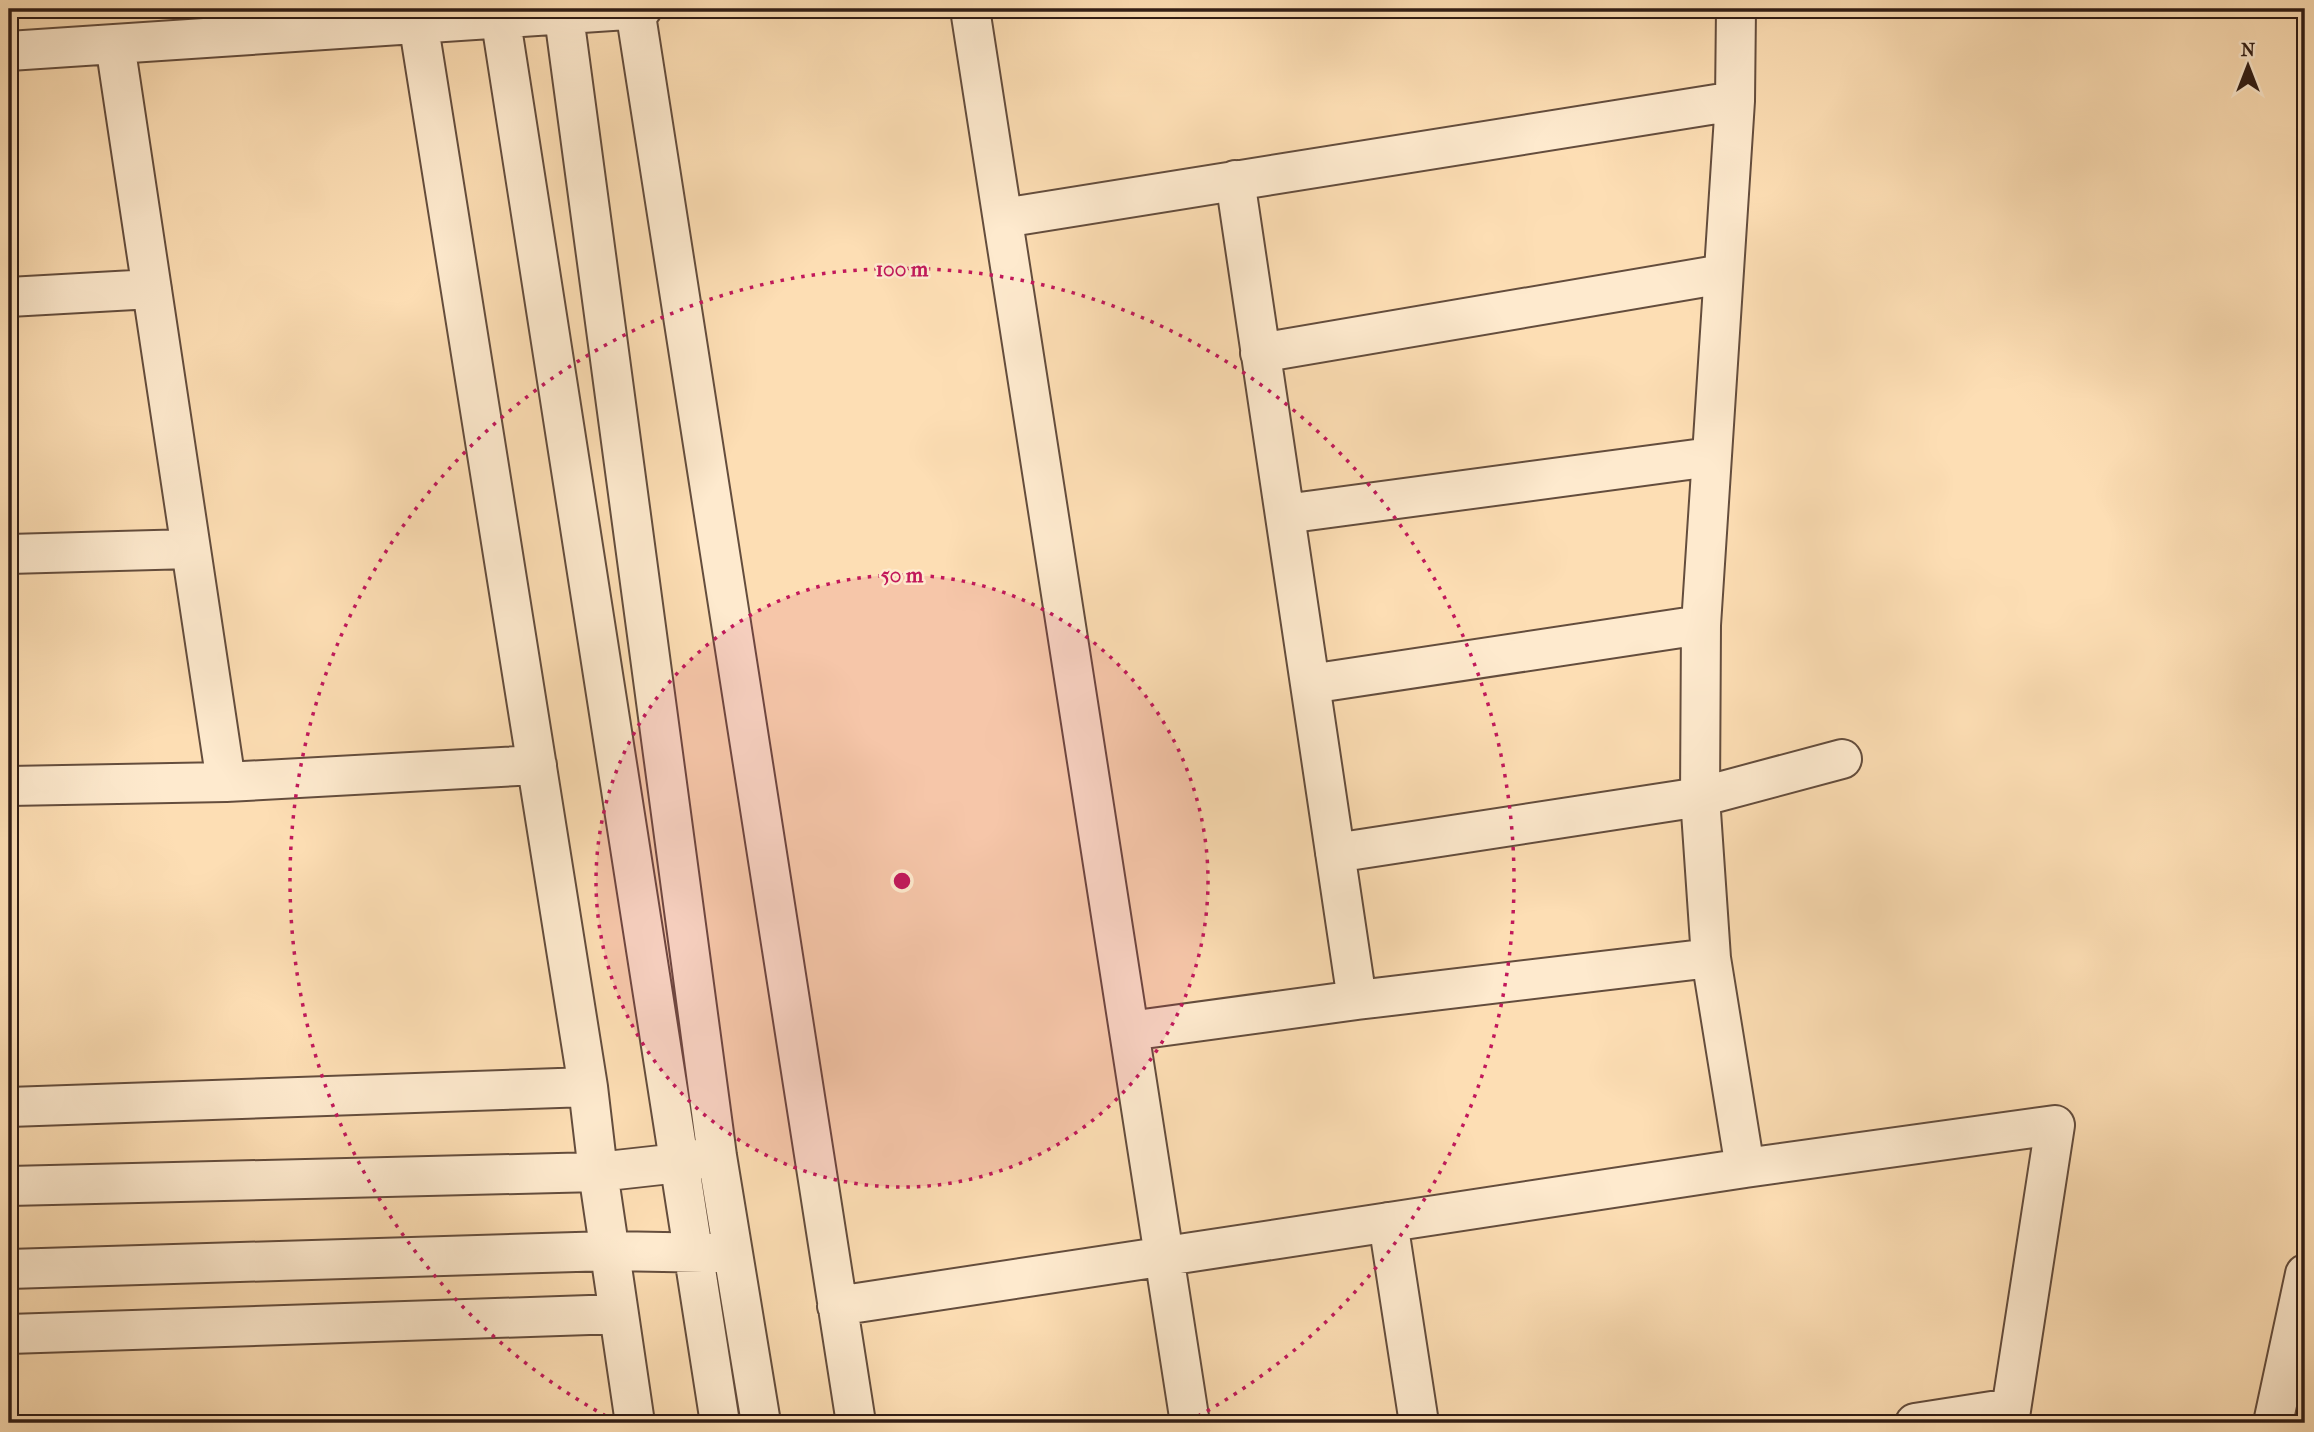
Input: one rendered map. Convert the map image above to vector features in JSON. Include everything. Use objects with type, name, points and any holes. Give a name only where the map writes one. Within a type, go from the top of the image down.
[{"type":"street","points":[[635,9],[856,1423]]},
{"type":"street","points":[[9,51],[418,17],[642,9]]},
{"type":"street","points":[[970,9],[1190,1423]]},
{"type":"street","points":[[1736,9],[1735,101],[1701,625],[1700,797],[1712,958],[1745,1168]]},
{"type":"street","points":[[564,12],[717,1156],[761,1423]]},
{"type":"street","points":[[500,14],[720,1423]]},
{"type":"street","points":[[418,17],[589,1087],[598,1172],[635,1423]]},
{"type":"street","points":[[115,44],[226,782]]},
{"type":"street","points":[[1003,218],[1735,101]]},
{"type":"street","points":[[1235,180],[1357,1000]]},
{"type":"street","points":[[1260,353],[1723,274]]},
{"type":"street","points":[[9,298],[152,289]]},
{"type":"street","points":[[1285,514],[1712,457]]},
{"type":"street","points":[[9,554],[191,550]]},
{"type":"street","points":[[1310,684],[1701,625]]},
{"type":"street","points":[[1335,853],[1700,797],[1842,759]]},
{"type":"street","points":[[9,786],[226,782],[537,765]]},
{"type":"street","points":[[1129,1031],[1357,1000],[1712,958]]},
{"type":"street","points":[[9,1107],[589,1087]]},
{"type":"street","points":[[837,1306],[1745,1168],[2055,1125],[2010,1416],[1914,1423]]},
{"type":"street","points":[[9,1186],[598,1172],[717,1156]]},
{"type":"street","points":[[1388,1222],[1419,1423]]},
{"type":"street","points":[[9,1269],[610,1251],[733,1253]]},
{"type":"street","points":[[2273,1423],[2305,1274]]},
{"type":"street","points":[[9,1335],[619,1314]]}]
